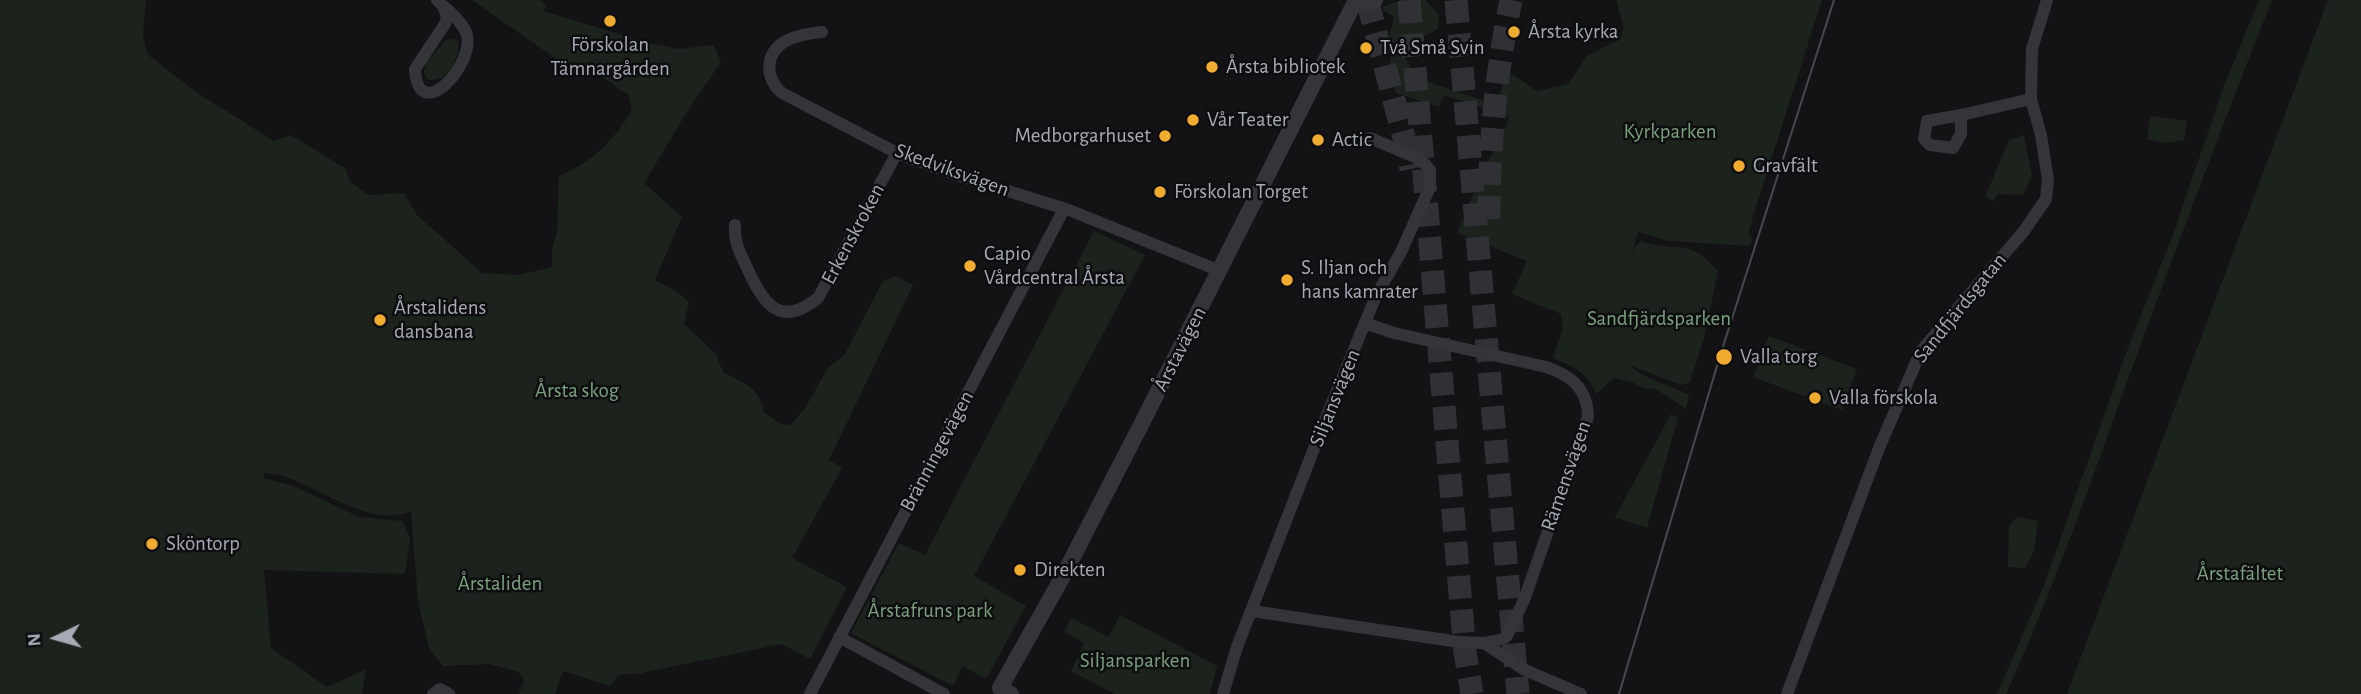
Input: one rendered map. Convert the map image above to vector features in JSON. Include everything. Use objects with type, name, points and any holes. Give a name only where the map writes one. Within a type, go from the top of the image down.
[{"type":"street","name":"Årstavägen","points":[[1003,692],[1356,0],[1375,0]]},
{"type":"street","name":"Sandfjärdsgatan","points":[[1787,694],[1879,448],[1921,351],[2024,231],[2046,199],[2048,180],[2031,99],[2032,49],[2047,0]]},
{"type":"street","points":[[440,3],[459,21],[467,34],[466,52],[462,64],[449,81],[437,93],[431,94],[424,91],[418,82],[415,69],[444,24],[447,16],[440,3]]},
{"type":"street","name":"Skedviksvägen","points":[[822,32],[788,40],[780,46],[769,64],[768,71],[771,81],[782,93],[897,153],[950,173],[1064,209],[1220,271]]},
{"type":"street","points":[[1961,116],[2031,99]]},
{"type":"street","name":"Siljansvägen","points":[[1223,694],[1232,659],[1282,527],[1365,323],[1430,187],[1430,170],[1418,158],[1370,138]]},
{"type":"street","name":"Erkenskroken","points":[[735,225],[734,241],[767,304],[782,312],[807,308],[818,299],[897,153]]},
{"type":"street","name":"Bränningevägen","points":[[810,694],[1064,209]]},
{"type":"street","name":"Rämensvägen","points":[[1365,323],[1394,333],[1546,367],[1569,376],[1585,397],[1588,417],[1524,600],[1507,636],[1484,643]]},
{"type":"street","points":[[1252,611],[1444,640],[1484,643],[1525,670],[1581,694]]},
{"type":"street","points":[[839,637],[944,694]]},
{"type":"street","points":[[433,694],[440,690],[449,694]]},
{"type":"green space","name":"Årsta skog","points":[[0,0],[146,0],[143,35],[147,54],[199,94],[274,141],[291,135],[346,169],[350,182],[369,195],[404,193],[417,215],[482,273],[518,275],[552,267],[552,248],[557,231],[559,176],[602,149],[632,110],[628,95],[613,84],[589,69],[558,60],[472,0],[540,0],[546,6],[543,11],[649,43],[679,49],[714,45],[721,62],[644,183],[682,217],[655,280],[676,291],[689,302],[684,324],[716,354],[723,372],[755,391],[764,413],[781,424],[790,425],[804,410],[828,368],[845,354],[883,281],[895,276],[913,285],[829,460],[842,468],[792,558],[847,587],[810,659],[781,644],[642,673],[618,675],[610,686],[563,671],[555,694],[519,694],[524,680],[519,672],[489,664],[443,666],[429,648],[418,601],[411,511],[381,515],[364,511],[286,477],[264,473],[264,478],[294,486],[359,517],[403,521],[410,540],[405,574],[264,570],[271,648],[327,687],[366,669],[362,694],[0,694]]},
{"type":"green space","name":"Kyrkparken","points":[[1402,0],[1426,0],[1439,15],[1438,29],[1410,44],[1405,58],[1417,78],[1496,105],[1507,71],[1537,91],[1568,84],[1587,56],[1619,40],[1624,28],[1616,0],[1822,0],[1752,220],[1750,246],[1669,241],[1638,232],[1631,256],[1635,246],[1641,241],[1653,245],[1681,247],[1698,253],[1718,271],[1704,338],[1690,382],[1681,385],[1629,365],[1649,378],[1689,395],[1686,409],[1656,389],[1643,388],[1614,378],[1596,394],[1589,381],[1579,372],[1553,358],[1563,328],[1561,314],[1512,294],[1527,261],[1457,233],[1484,167],[1503,135],[1509,117],[1444,95],[1439,107],[1396,93],[1389,70],[1392,48],[1387,44],[1394,17],[1382,7]]},
{"type":"green space","points":[[2259,0],[2272,0],[2038,618],[2006,694],[1997,694],[2044,585],[2128,348],[2174,232],[2222,91]]},
{"type":"green space","name":"Årstafältet","points":[[2328,0],[2361,0],[2361,694],[2067,694]]},
{"type":"green space","points":[[447,39],[458,40],[455,62],[441,78],[427,79],[424,72],[426,63]]},
{"type":"green space","points":[[2150,116],[2187,121],[2184,140],[2165,143],[2147,139]]},
{"type":"green space","points":[[2024,135],[2032,176],[2023,195],[1998,194],[1993,201],[1985,197],[2009,140]]},
{"type":"green space","name":"Årstafruns park","points":[[1094,231],[1145,255],[974,576],[1026,606],[988,676],[984,678],[963,666],[953,686],[851,633],[899,543],[925,555]]},
{"type":"green space","points":[[1769,336],[1857,369],[1842,410],[1753,377]]},
{"type":"green space","points":[[1671,414],[1678,417],[1647,528],[1615,517]]},
{"type":"green space","points":[[2017,517],[2038,521],[2034,551],[2025,568],[2008,567],[2009,525]]},
{"type":"green space","name":"Siljansparken","points":[[1120,615],[1217,666],[1210,694],[1115,694],[1071,671],[1084,643],[1064,632],[1071,618],[1109,637]]},
{"type":"tunnel","points":[[1367,0],[1411,169]]},
{"type":"tunnel","points":[[1409,0],[1465,652],[1472,694]]},
{"type":"tunnel","points":[[1456,0],[1518,694]]},
{"type":"tunnel","points":[[1489,219],[1494,109],[1511,0]]},
{"type":"tram line","points":[[1619,694],[1720,356],[1834,0]]},
{"type":"place","name":"Förskolan Tämnargården","points":[[610,21]]},
{"type":"place","name":"Årsta kyrka","points":[[1514,32]]},
{"type":"place","name":"Två Små Svin","points":[[1366,48]]},
{"type":"place","name":"Årsta bibliotek","points":[[1212,67]]},
{"type":"place","name":"Vår Teater","points":[[1193,120]]},
{"type":"place","name":"Medborgarhuset","points":[[1165,136]]},
{"type":"place","name":"Actic","points":[[1318,140]]},
{"type":"place","name":"Gravfält","points":[[1739,166]]},
{"type":"place","name":"Förskolan Torget","points":[[1160,192]]},
{"type":"place","name":"Capio Vårdcentral Årsta","points":[[970,266]]},
{"type":"place","name":"S. Iljan och hans kamrater","points":[[1287,280]]},
{"type":"place","name":"Årstalidens dansbana","points":[[380,320]]},
{"type":"place","name":"Valla torg","points":[[1724,357]]},
{"type":"place","name":"Valla förskola","points":[[1815,398]]},
{"type":"place","name":"Sköntorp","points":[[152,544]]},
{"type":"place","name":"Direkten","points":[[1020,570]]},
{"type":"park label","name":"Sandfjärdsparken","points":[[1659,319]]},
{"type":"park label","name":"Årstaliden","points":[[500,584]]}]
